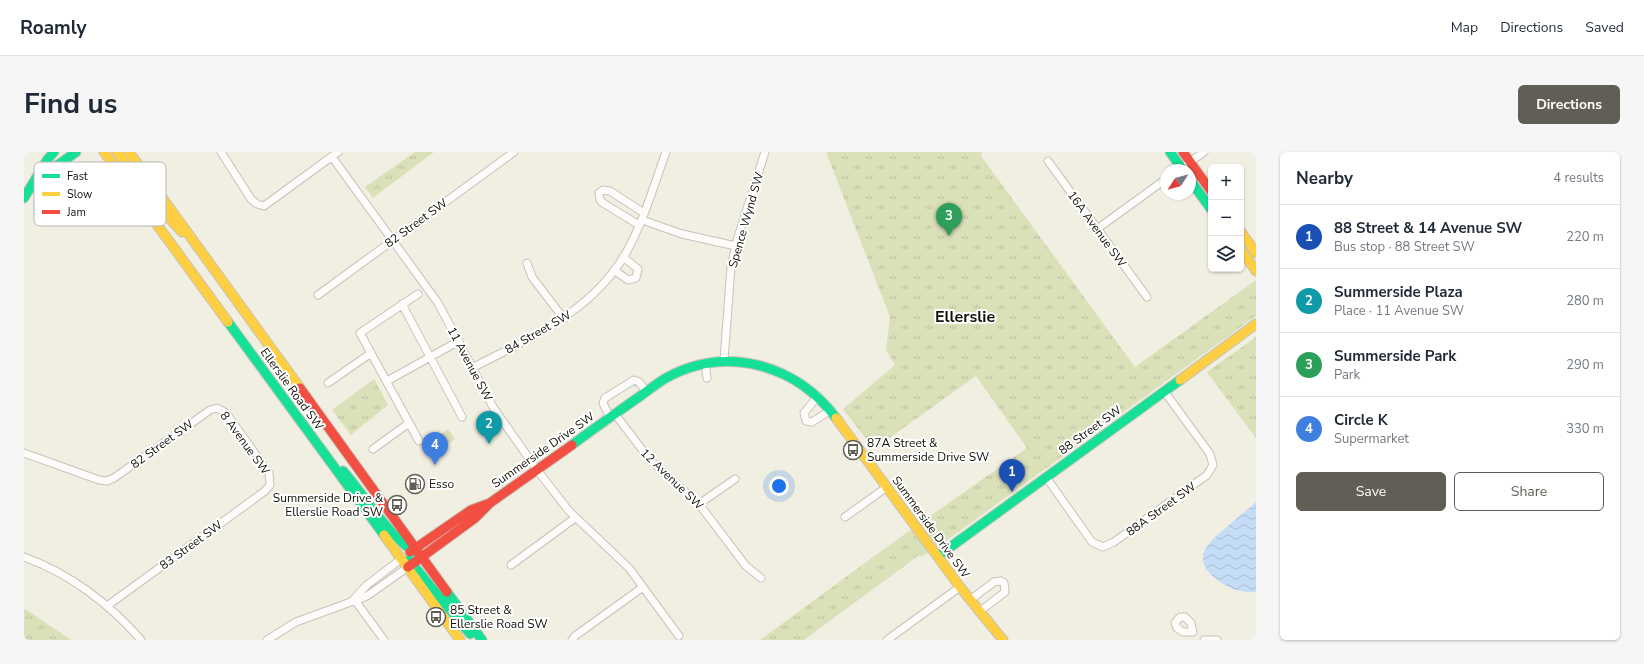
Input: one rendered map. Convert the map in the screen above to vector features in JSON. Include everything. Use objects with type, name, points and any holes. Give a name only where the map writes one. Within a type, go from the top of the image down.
[{"type":"main road","points":[[46,162],[54,152]]},
{"type":"main road","points":[[63,162],[76,152]]},
{"type":"main road","name":"Ellerslie Road SW","points":[[104,152],[111,162]]},
{"type":"main road","points":[[117,152],[125,162]]},
{"type":"main road","name":"Ellerslie Road SW","points":[[129,152],[136,162]]},
{"type":"main road","points":[[1170,152],[1178,164]]},
{"type":"main road","points":[[1183,152],[1208,187]]},
{"type":"main road","points":[[24,198],[34,183]]},
{"type":"main road","points":[[1196,188],[1208,205]]},
{"type":"main road","name":"Ellerslie Road SW","points":[[166,203],[413,549]]},
{"type":"main road","points":[[166,215],[172,223],[198,247]]},
{"type":"main road","name":"Ellerslie Road SW","points":[[158,226],[401,558]]},
{"type":"main road","points":[[1244,236],[1256,253]]},
{"type":"main road","points":[[1244,254],[1256,271]]},
{"type":"main road","name":"88 Street SW","points":[[938,556],[1256,324]]},
{"type":"main road","name":"Summerside Drive SW","points":[[410,565],[475,518],[490,503],[646,391],[678,372],[705,363],[724,360],[762,364],[782,371],[803,383],[831,410],[960,587],[1003,640]]},
{"type":"main road","points":[[321,449],[354,482],[404,546],[413,549],[423,557],[482,640]]},
{"type":"main road","name":"Summerside Drive SW","points":[[401,558],[471,510],[490,503]]},
{"type":"main road","points":[[401,558],[410,560],[410,565],[460,640]]},
{"type":"main road","points":[[410,565],[475,640]]},
{"type":"street","points":[[221,152],[251,199],[261,206],[270,203],[338,152]]},
{"type":"street","name":"82 Street SW","points":[[318,295],[514,152]]},
{"type":"street","name":"84 Street SW","points":[[472,368],[564,318],[591,296],[614,270],[623,257],[642,219],[666,152]]},
{"type":"street","name":"Spence Wynd SW","points":[[724,360],[729,282],[736,246],[765,152]]},
{"type":"street","points":[[1187,164],[1204,152]]},
{"type":"street","name":"11 Avenue SW","points":[[332,157],[438,302],[495,411],[537,470],[575,518],[625,563],[679,636]]},
{"type":"street","name":"16A Avenue SW","points":[[1048,161],[1147,297]]},
{"type":"street","points":[[1097,229],[1160,183]]},
{"type":"street","points":[[642,219],[610,191],[603,190],[599,193],[600,200],[603,203],[642,219],[682,234],[736,246]]},
{"type":"street","points":[[614,270],[628,280],[636,278],[638,269],[623,257]]},
{"type":"street","points":[[527,263],[532,277],[564,318]]},
{"type":"street","points":[[418,294],[360,333],[387,380],[418,441]]},
{"type":"street","points":[[402,304],[462,417]]},
{"type":"street","points":[[387,380],[459,341]]},
{"type":"street","points":[[328,383],[371,353]]},
{"type":"street","points":[[705,363],[707,378]]},
{"type":"street","name":"Summerside Drive SW","points":[[612,416],[603,403],[606,398],[634,380],[639,382],[646,391]]},
{"type":"street","name":"88A Street SW","points":[[1046,477],[1092,542],[1103,547],[1114,542],[1207,475],[1213,466],[1210,454],[1164,391]]},
{"type":"street","points":[[818,396],[804,413],[804,418],[806,421],[812,422],[831,410]]},
{"type":"street","name":"82 Street SW","points":[[24,453],[98,480],[107,481],[114,478],[206,412],[217,408]]},
{"type":"street","name":"8 Avenue SW","points":[[217,408],[226,413],[267,470],[270,480]]},
{"type":"street","name":"12 Avenue SW","points":[[612,416],[650,460],[699,504],[746,566],[761,578]]},
{"type":"street","points":[[373,449],[409,423]]},
{"type":"street","points":[[699,504],[735,479]]},
{"type":"street","name":"83 Street SW","points":[[107,606],[265,491],[270,484],[270,480]]},
{"type":"street","points":[[845,517],[887,486]]},
{"type":"street","points":[[511,565],[575,518]]},
{"type":"street","points":[[24,557],[69,579],[107,606],[141,640]]},
{"type":"street","points":[[354,599],[367,585],[401,558]]},
{"type":"street","points":[[267,640],[289,625],[374,592],[410,565]]},
{"type":"street","points":[[970,600],[994,582],[1001,581],[1004,583],[1005,592],[979,612]]},
{"type":"street","points":[[572,640],[575,636],[643,587]]},
{"type":"street","points":[[887,640],[960,587]]},
{"type":"street","points":[[354,599],[384,640]]},
{"type":"street","points":[[1192,632],[1202,640],[1217,640]]},
{"type":"green space","points":[[415,152],[434,152],[373,198],[365,187]]},
{"type":"green space","points":[[826,152],[982,152],[981,156],[1135,367],[1256,280],[1256,316],[943,543],[921,557],[922,556],[918,556],[804,640],[760,640],[906,533],[1027,448],[976,376],[874,449],[843,409],[895,365],[886,350],[890,317]]},
{"type":"green space","points":[[1256,337],[1256,438],[1207,372]]},
{"type":"green space","points":[[374,379],[388,405],[351,435],[332,410]]},
{"type":"green space","points":[[448,429],[455,439],[442,448],[435,438]]},
{"type":"green space","points":[[24,609],[27,610],[71,640],[24,640]]},
{"type":"water","points":[[1256,502],[1256,592],[1245,592],[1230,588],[1216,579],[1208,571],[1204,564],[1203,557],[1209,544],[1214,538]]},
{"type":"traffic: fast","points":[[46,162],[54,152]]},
{"type":"traffic: fast","points":[[62,162],[76,152]]},
{"type":"traffic: fast","points":[[1170,152],[1179,164]]},
{"type":"traffic: fast","points":[[24,198],[34,181]]},
{"type":"traffic: fast","points":[[1196,188],[1208,205]]},
{"type":"traffic: fast","points":[[228,322],[384,535]]},
{"type":"traffic: fast","points":[[572,445],[666,378],[689,368],[712,363],[736,362],[758,365],[780,373],[801,384],[820,399],[836,418]]},
{"type":"traffic: fast","points":[[938,556],[1180,380]]},
{"type":"traffic: fast","points":[[343,471],[389,529],[409,549],[421,556]]},
{"type":"traffic: fast","points":[[409,560],[470,634]]},
{"type":"traffic: fast","points":[[447,592],[482,640]]},
{"type":"traffic: slow","points":[[104,152],[111,162]]},
{"type":"traffic: slow","points":[[117,152],[124,162]]},
{"type":"traffic: slow","points":[[129,152],[136,162]]},
{"type":"traffic: slow","points":[[166,203],[300,388]]},
{"type":"traffic: slow","points":[[166,214],[182,232]]},
{"type":"traffic: slow","points":[[158,226],[228,322]]},
{"type":"traffic: slow","points":[[1244,236],[1256,253]]},
{"type":"traffic: slow","points":[[1244,254],[1256,271]]},
{"type":"traffic: slow","points":[[1180,380],[1256,324]]},
{"type":"traffic: slow","points":[[836,418],[960,587],[1003,640]]},
{"type":"traffic: slow","points":[[384,535],[460,640]]},
{"type":"traffic: jam","points":[[1183,152],[1208,187]]},
{"type":"traffic: jam","points":[[300,388],[447,592]]},
{"type":"traffic: jam","points":[[408,567],[475,518],[490,503],[572,445]]},
{"type":"traffic: jam","points":[[410,552],[471,510],[490,503]]},
{"type":"place","name":"Summerside Park","points":[[949,236]]},
{"type":"place","name":"Summerside Plaza","points":[[489,444]]},
{"type":"place","name":"87A Street & Summerside Drive SW","points":[[853,450]]},
{"type":"place","name":"Circle K","points":[[435,465]]},
{"type":"place","name":"Esso","points":[[415,484]]},
{"type":"place","name":"88 Street & 14 Avenue SW","points":[[1012,492]]},
{"type":"place","name":"Summerside Drive & Ellerslie Road SW","points":[[397,505]]},
{"type":"place","name":"85 Street & Ellerslie Road SW","points":[[436,617]]},
{"type":"district","name":"Ellerslie","points":[[965,317]]}]
